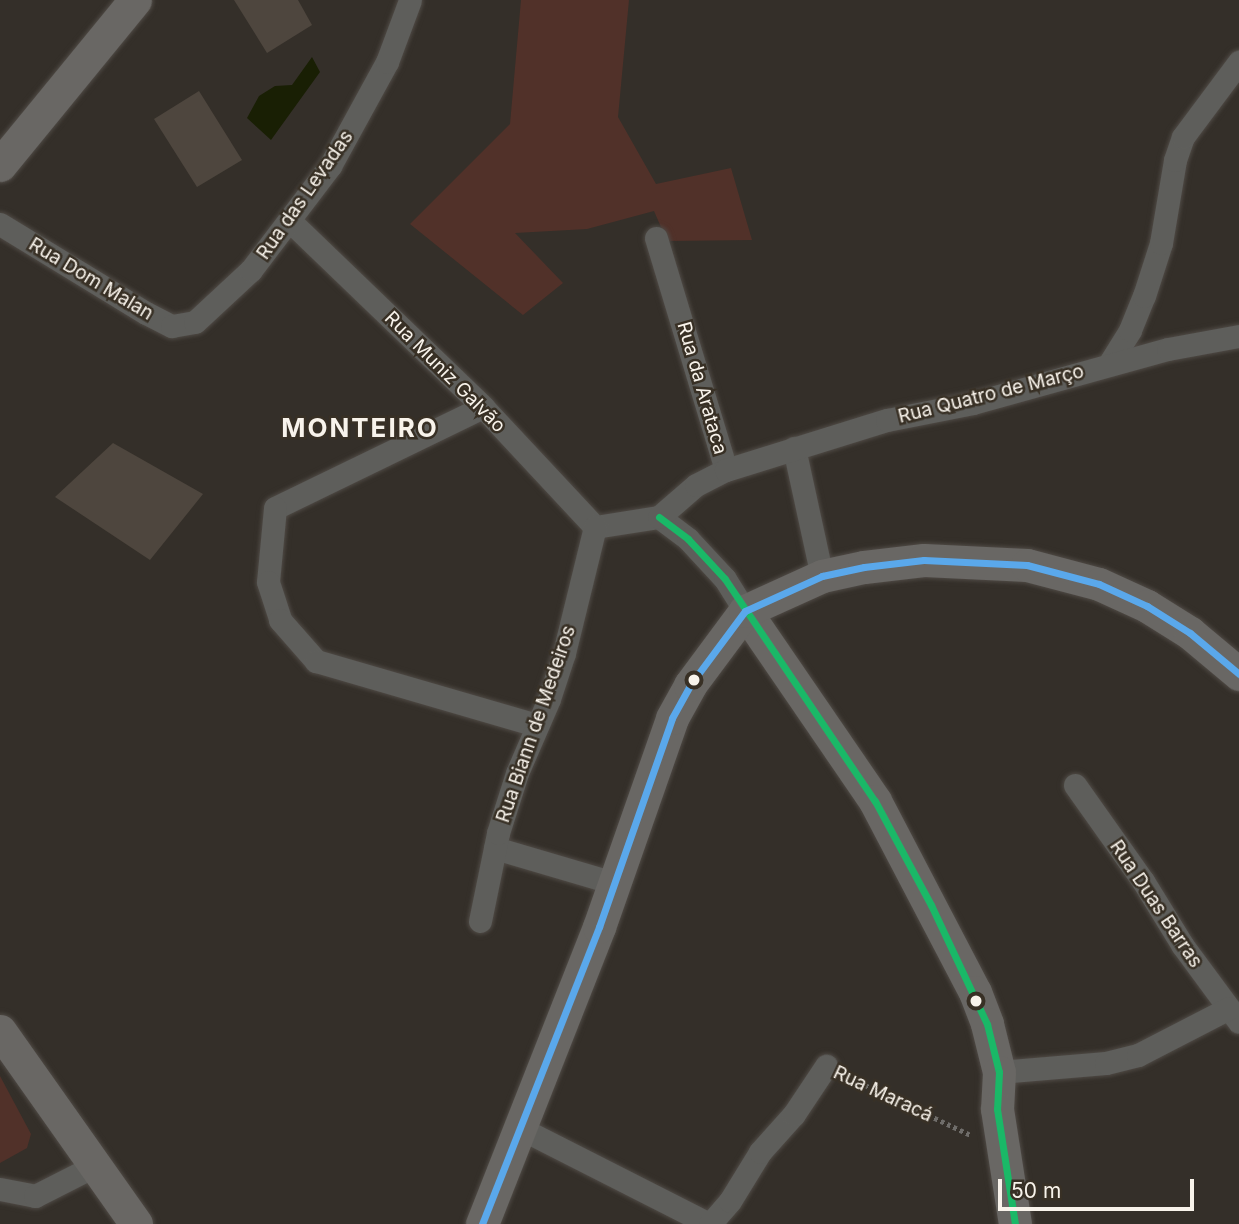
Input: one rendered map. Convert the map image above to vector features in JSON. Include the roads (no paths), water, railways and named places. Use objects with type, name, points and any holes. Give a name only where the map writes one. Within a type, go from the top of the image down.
[{"type":"street","points":[[0,165],[135,0]]},
{"type":"street","name":"Rua das Levadas","points":[[185,326],[207,312],[251,270],[330,166],[360,116],[387,62],[410,0]]},
{"type":"street","name":"Rua Quatro de Março","points":[[794,448],[887,420],[973,403],[1109,364],[1130,330],[1144,296],[1161,243],[1175,160],[1183,137],[1239,62]]},
{"type":"street","name":"Rua Muniz Galvão","points":[[290,222],[483,407],[595,527]]},
{"type":"street","name":"Rua Dom Malan","points":[[0,224],[146,313],[172,327],[185,326]]},
{"type":"street","name":"Rua da Arataca","points":[[656,238],[726,470],[794,448]]},
{"type":"street","points":[[1109,364],[1239,336]]},
{"type":"street","points":[[483,407],[275,508],[268,582],[280,620],[316,661],[537,724]]},
{"type":"street","points":[[794,448],[822,576]]},
{"type":"street","points":[[595,527],[659,517],[696,485],[726,470]]},
{"type":"street","points":[[659,517],[688,539],[716,569],[875,802],[975,992],[987,1024],[999,1072],[997,1109],[1015,1224]]},
{"type":"street","name":"Rua Biann de Medeiros","points":[[480,921],[495,848],[517,773],[564,653],[595,527]]},
{"type":"street","points":[[482,1224],[614,883],[673,718],[691,685],[745,611],[822,576],[924,560],[1027,565],[1099,584],[1147,606],[1190,634],[1239,674]]},
{"type":"street","name":"Rua Duas Barras","points":[[1075,785],[1143,881],[1183,946],[1234,1015]]},
{"type":"street","points":[[495,848],[614,883]]},
{"type":"street","points":[[999,1072],[1106,1063],[1138,1055],[1234,1015]]},
{"type":"street","points":[[0,1031],[136,1224]]},
{"type":"street","name":"Rua Maracá","points":[[709,1224],[730,1201],[761,1152],[794,1114],[826,1066]]},
{"type":"street","points":[[520,1128],[709,1224]]},
{"type":"street","points":[[0,1189],[34,1196],[96,1165]]},
{"type":"district","name":"MONTEIRO","points":[[360,428]]}]
